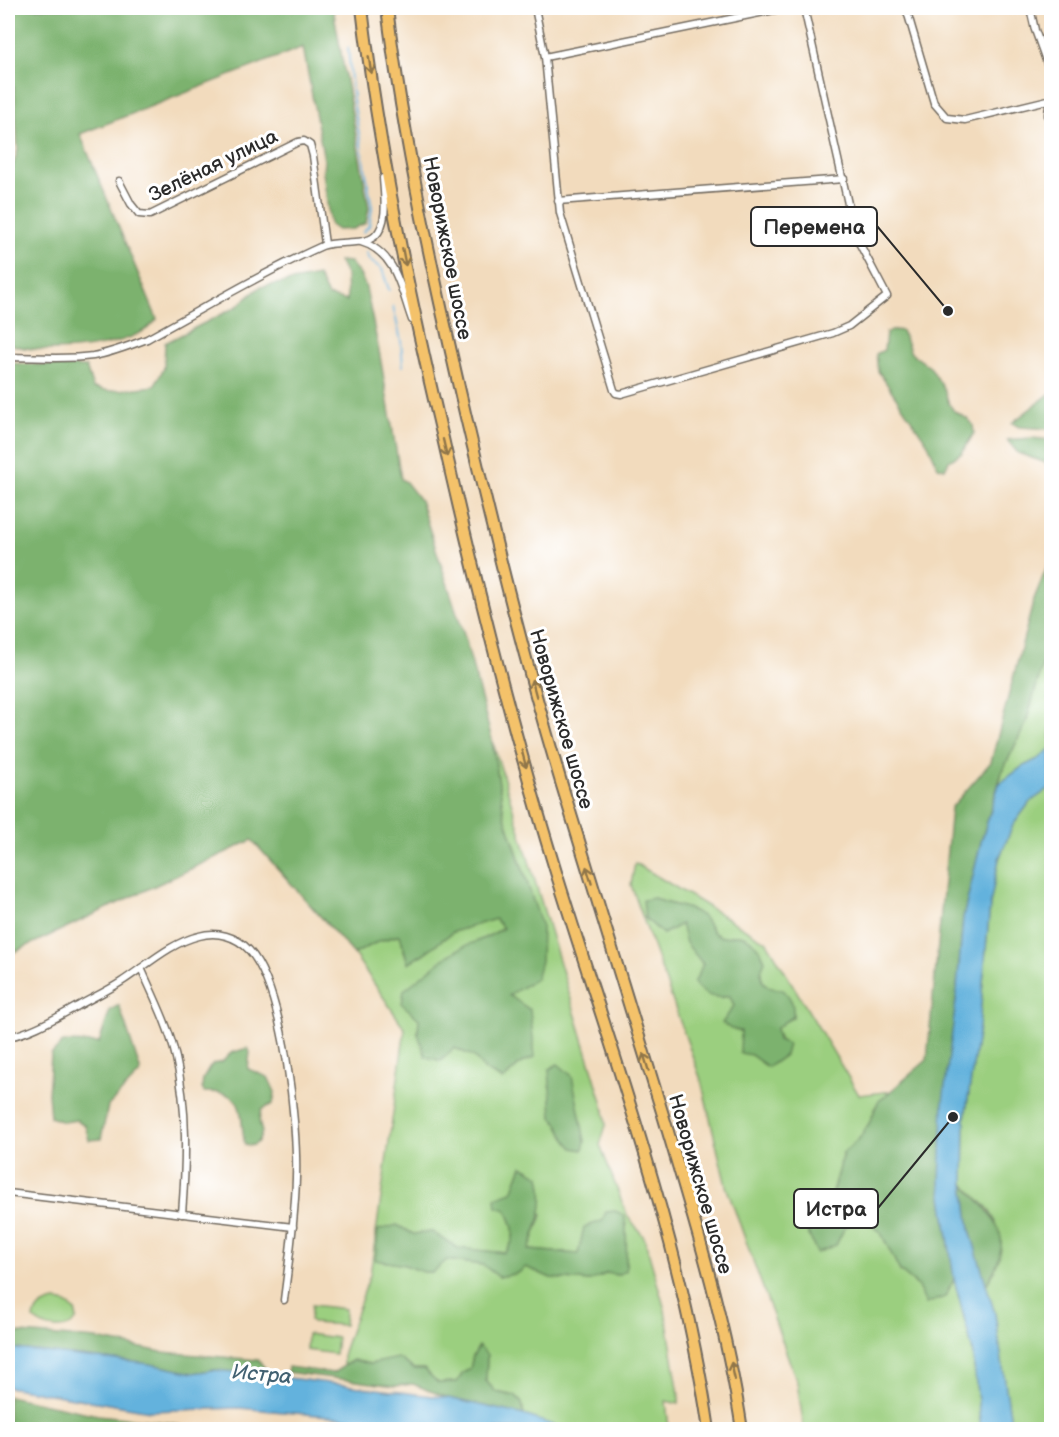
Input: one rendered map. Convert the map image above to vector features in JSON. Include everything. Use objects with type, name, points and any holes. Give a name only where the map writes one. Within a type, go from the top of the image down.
[{"type":"highway","points":[[362,8],[380,129],[422,349],[465,537],[555,868],[659,1203],[689,1318],[709,1429]]},
{"type":"highway","name":"Новорижское шоссе","points":[[387,8],[402,104],[446,333],[492,527],[563,790],[707,1260],[734,1374],[742,1429]]},
{"type":"street","points":[[535,8],[545,57],[558,201],[614,390],[621,394],[833,333],[849,326],[887,296],[855,235],[804,8]]},
{"type":"street","points":[[545,57],[783,8]]},
{"type":"street","points":[[906,8],[934,103],[947,118],[965,120],[1051,100],[1048,120],[1052,130]]},
{"type":"street","points":[[1030,8],[1035,30],[1052,77]]},
{"type":"street","points":[[8,357],[72,358],[95,356],[117,350],[147,339],[325,244],[357,241],[376,236],[383,220],[385,200],[380,129]]},
{"type":"street","name":"Зелёная улица","points":[[119,180],[131,204],[139,214],[150,215],[304,141],[310,145],[313,156],[325,244]]},
{"type":"street","points":[[558,201],[844,179]]},
{"type":"street","points":[[357,241],[381,252],[393,268],[422,349]]},
{"type":"street","points":[[8,1037],[35,1029],[120,982],[187,939],[202,934],[227,936],[239,941],[249,950],[258,962],[276,1015],[294,1103],[297,1161],[293,1227],[284,1300]]},
{"type":"street","points":[[141,968],[176,1057],[186,1134],[182,1214]]},
{"type":"street","points":[[8,1193],[293,1227]]},
{"type":"green space","points":[[8,8],[333,8],[369,208],[366,223],[353,229],[337,230],[330,225],[323,172],[324,160],[303,47],[80,134],[157,319],[146,329],[130,337],[88,348],[44,350],[10,344],[11,172],[18,150],[14,87],[8,84]]},
{"type":"green space","points":[[339,261],[350,262],[361,276],[366,288],[401,479],[420,500],[465,638],[491,736],[504,814],[542,927],[541,961],[536,979],[509,995],[530,1010],[535,1057],[521,1063],[503,1080],[485,1070],[473,1056],[454,1048],[441,1061],[426,1057],[418,1034],[419,1019],[402,1004],[404,990],[441,961],[457,950],[503,928],[495,919],[453,932],[408,963],[400,935],[379,941],[354,954],[252,840],[8,955],[8,363],[86,367],[93,388],[110,391],[154,386],[164,368],[165,343],[236,307],[260,287],[318,276],[328,296],[347,301],[346,275]]},
{"type":"green space","points":[[895,330],[902,331],[911,353],[931,368],[954,411],[968,419],[973,425],[974,433],[962,453],[949,461],[945,469],[938,467],[928,444],[878,371],[876,354],[884,350],[886,333]]},
{"type":"green space","points":[[1052,392],[1051,429],[1019,427],[1012,423]]},
{"type":"green space","points":[[1032,438],[1051,440],[1051,469],[1046,463],[1018,453],[1007,440]]},
{"type":"green space","points":[[1051,562],[1051,634],[1026,723],[1002,772],[981,842],[963,918],[940,1182],[954,1279],[945,1297],[926,1304],[917,1285],[900,1271],[881,1233],[864,1219],[845,1227],[836,1245],[817,1253],[808,1233],[817,1214],[831,1195],[843,1153],[859,1139],[870,1122],[878,1102],[927,1060],[951,808],[991,762],[1034,599]]},
{"type":"green space","points":[[1051,634],[1051,748],[1040,758],[1022,767],[999,784],[1002,772],[1026,723]]},
{"type":"green space","points":[[491,736],[603,1105],[606,1125],[600,1145],[627,1215],[644,1237],[665,1310],[679,1394],[679,1404],[666,1401],[669,1429],[565,1429],[524,1415],[522,1403],[515,1396],[496,1392],[486,1381],[487,1355],[479,1347],[473,1356],[470,1369],[463,1373],[457,1382],[438,1383],[424,1369],[414,1369],[398,1358],[370,1364],[353,1360],[343,1366],[343,1352],[370,1275],[405,1029],[354,954],[379,941],[401,935],[408,962],[453,932],[495,919],[503,927],[486,939],[465,946],[405,990],[419,1019],[418,1034],[474,1056],[485,1070],[503,1080],[521,1063],[509,995],[528,884],[504,814]],"holes":[[[522,1166],[542,1215],[529,1250],[578,1254],[602,1221],[627,1224],[624,1233],[626,1271],[617,1275],[608,1273],[589,1281],[551,1278],[526,1267],[518,1273],[499,1277],[483,1265],[446,1260],[433,1272],[423,1272],[405,1265],[376,1260],[397,1225],[413,1234],[432,1232],[458,1249],[505,1253],[513,1237],[511,1222],[506,1210]]]},
{"type":"green space","points":[[1051,787],[1052,1427],[1012,1429],[995,1314],[986,1285],[995,1271],[996,1222],[989,1210],[964,1184],[965,1118],[979,1027],[990,904],[999,859],[1013,825],[1030,802]]},
{"type":"green space","points":[[635,863],[767,942],[859,1095],[893,1091],[878,1102],[870,1122],[859,1139],[843,1153],[831,1195],[817,1214],[836,1245],[845,1227],[864,1219],[881,1233],[900,1271],[917,1285],[945,1297],[954,1279],[972,1348],[981,1429],[804,1429],[797,1382],[726,1186],[701,1080],[631,885]],"holes":[[[654,898],[697,912],[719,936],[740,935],[758,947],[765,961],[760,971],[763,982],[793,1017],[776,1029],[785,1055],[768,1067],[751,1055],[741,1031],[731,1029],[734,1006],[730,996],[720,998],[681,924],[663,934],[645,918]]]},
{"type":"green space","points":[[654,898],[697,912],[719,936],[740,935],[758,947],[765,961],[761,973],[763,982],[775,989],[782,989],[793,1005],[793,1017],[776,1029],[778,1040],[788,1044],[785,1055],[768,1067],[751,1055],[740,1053],[741,1031],[731,1029],[722,1023],[734,1006],[730,996],[710,996],[694,983],[703,964],[686,943],[681,924],[663,934],[645,918],[643,900]]},
{"type":"green space","points":[[119,1005],[141,1072],[108,1106],[101,1139],[89,1140],[85,1125],[77,1120],[64,1122],[50,1117],[48,1094],[51,1055],[63,1042],[99,1043],[110,1010]]},
{"type":"green space","points":[[247,1048],[250,1052],[248,1069],[268,1077],[275,1092],[273,1104],[262,1109],[261,1112],[260,1138],[254,1145],[249,1146],[245,1145],[241,1113],[235,1100],[228,1095],[204,1092],[202,1088],[203,1079],[213,1064],[222,1062],[231,1053]]},
{"type":"green space","points":[[558,1064],[572,1076],[585,1141],[583,1150],[573,1148],[552,1117],[549,1069]]},
{"type":"green space","points":[[522,1166],[540,1176],[542,1187],[542,1206],[529,1250],[578,1254],[584,1227],[602,1221],[606,1212],[615,1211],[624,1215],[625,1220],[626,1271],[617,1275],[607,1273],[590,1281],[551,1278],[526,1267],[518,1273],[499,1277],[483,1265],[447,1260],[433,1272],[423,1272],[405,1265],[375,1260],[378,1230],[397,1225],[413,1234],[432,1232],[458,1248],[505,1253],[512,1242],[513,1227],[506,1210],[497,1207],[495,1198],[512,1192]]},
{"type":"green space","points":[[964,1184],[986,1208],[999,1230],[1000,1254],[986,1285],[970,1230]]},
{"type":"green space","points":[[55,1301],[63,1302],[75,1310],[77,1319],[73,1323],[63,1328],[56,1328],[34,1319],[36,1311],[41,1306]]},
{"type":"green space","points":[[312,1305],[345,1309],[344,1325],[312,1323],[310,1320]]},
{"type":"green space","points":[[8,1332],[97,1339],[162,1352],[258,1360],[265,1368],[257,1374],[213,1370],[193,1373],[150,1364],[8,1348]]},
{"type":"green space","points":[[307,1334],[337,1338],[335,1354],[306,1350]]},
{"type":"green space","points":[[479,1346],[487,1355],[486,1381],[496,1392],[515,1396],[522,1403],[524,1415],[448,1398],[413,1384],[395,1386],[287,1372],[288,1367],[333,1373],[353,1360],[370,1364],[398,1358],[414,1369],[424,1369],[438,1383],[457,1382],[463,1373],[470,1369],[473,1356]]},
{"type":"green space","points":[[8,1396],[98,1415],[172,1423],[190,1429],[8,1429]]},
{"type":"water","points":[[1051,748],[1051,787],[1030,802],[1013,825],[999,859],[990,904],[979,1027],[965,1118],[964,1184],[970,1230],[995,1314],[1012,1429],[981,1429],[972,1348],[954,1279],[940,1182],[943,1102],[956,1001],[963,918],[981,842],[999,784],[1022,767],[1040,758]]},
{"type":"water","points":[[8,1348],[150,1364],[193,1373],[213,1370],[257,1374],[448,1398],[524,1415],[565,1429],[433,1429],[239,1408],[150,1411],[8,1387]]},
{"type":"waterway","points":[[348,48],[353,100],[372,208],[369,226],[363,232]]},
{"type":"waterway","points":[[366,253],[369,260],[382,269],[389,290]]},
{"type":"waterway","points":[[393,306],[401,341],[403,366]]},
{"type":"place","name":"Перемена","points":[[948,311]]},
{"type":"place","name":"Истра","points":[[953,1117]]}]
